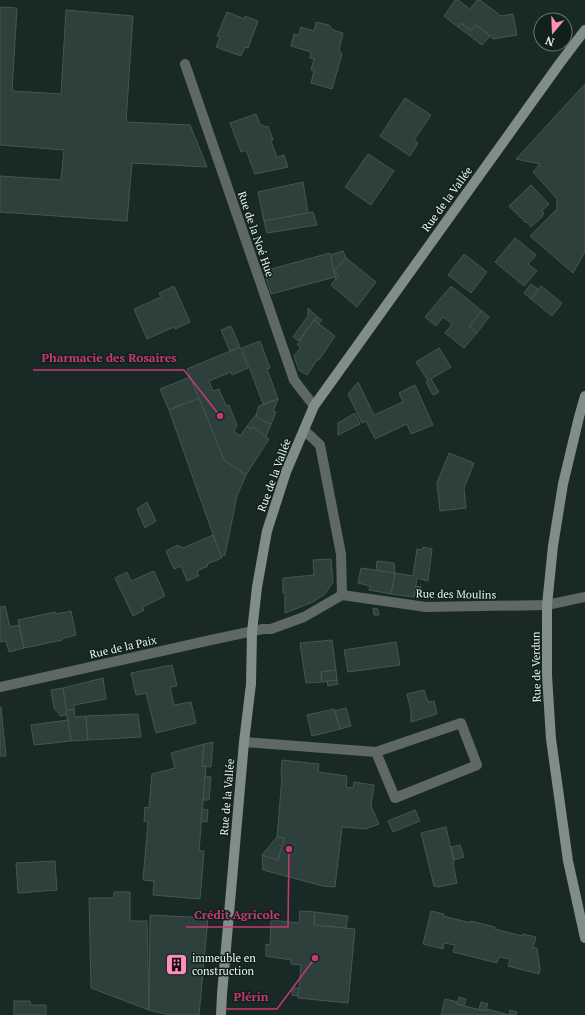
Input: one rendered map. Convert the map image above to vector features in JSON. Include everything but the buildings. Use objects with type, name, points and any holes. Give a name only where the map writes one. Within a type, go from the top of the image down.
[{"type":"street","name":"Rue de la Vallée","points":[[221,1015],[244,742],[251,684],[252,632],[267,531],[286,472],[314,406],[585,30]]},
{"type":"street","name":"Rue de la Noé Hue","points":[[185,64],[294,380],[314,406]]},
{"type":"street","name":"Rue de Verdun","points":[[585,396],[563,484],[553,546],[547,605],[547,675],[551,739],[568,861],[585,938]]},
{"type":"street","points":[[252,632],[263,629],[271,629],[304,616],[342,595],[341,554],[320,445],[304,430]]},
{"type":"street","name":"Rue des Moulins","points":[[342,595],[426,607],[547,605],[585,597]]},
{"type":"street","name":"Rue de la Paix","points":[[0,687],[252,632]]},
{"type":"street","points":[[244,742],[376,752],[461,723],[477,765],[395,798],[376,752]]},
{"type":"place","name":"Pharmacie des Rosaires","points":[[220,416]]},
{"type":"place","name":"Crédit Agricole","points":[[289,849]]},
{"type":"place","name":"Plérin","points":[[315,958]]},
{"type":"place","name":"immeuble en construction","points":[[177,964]]}]
